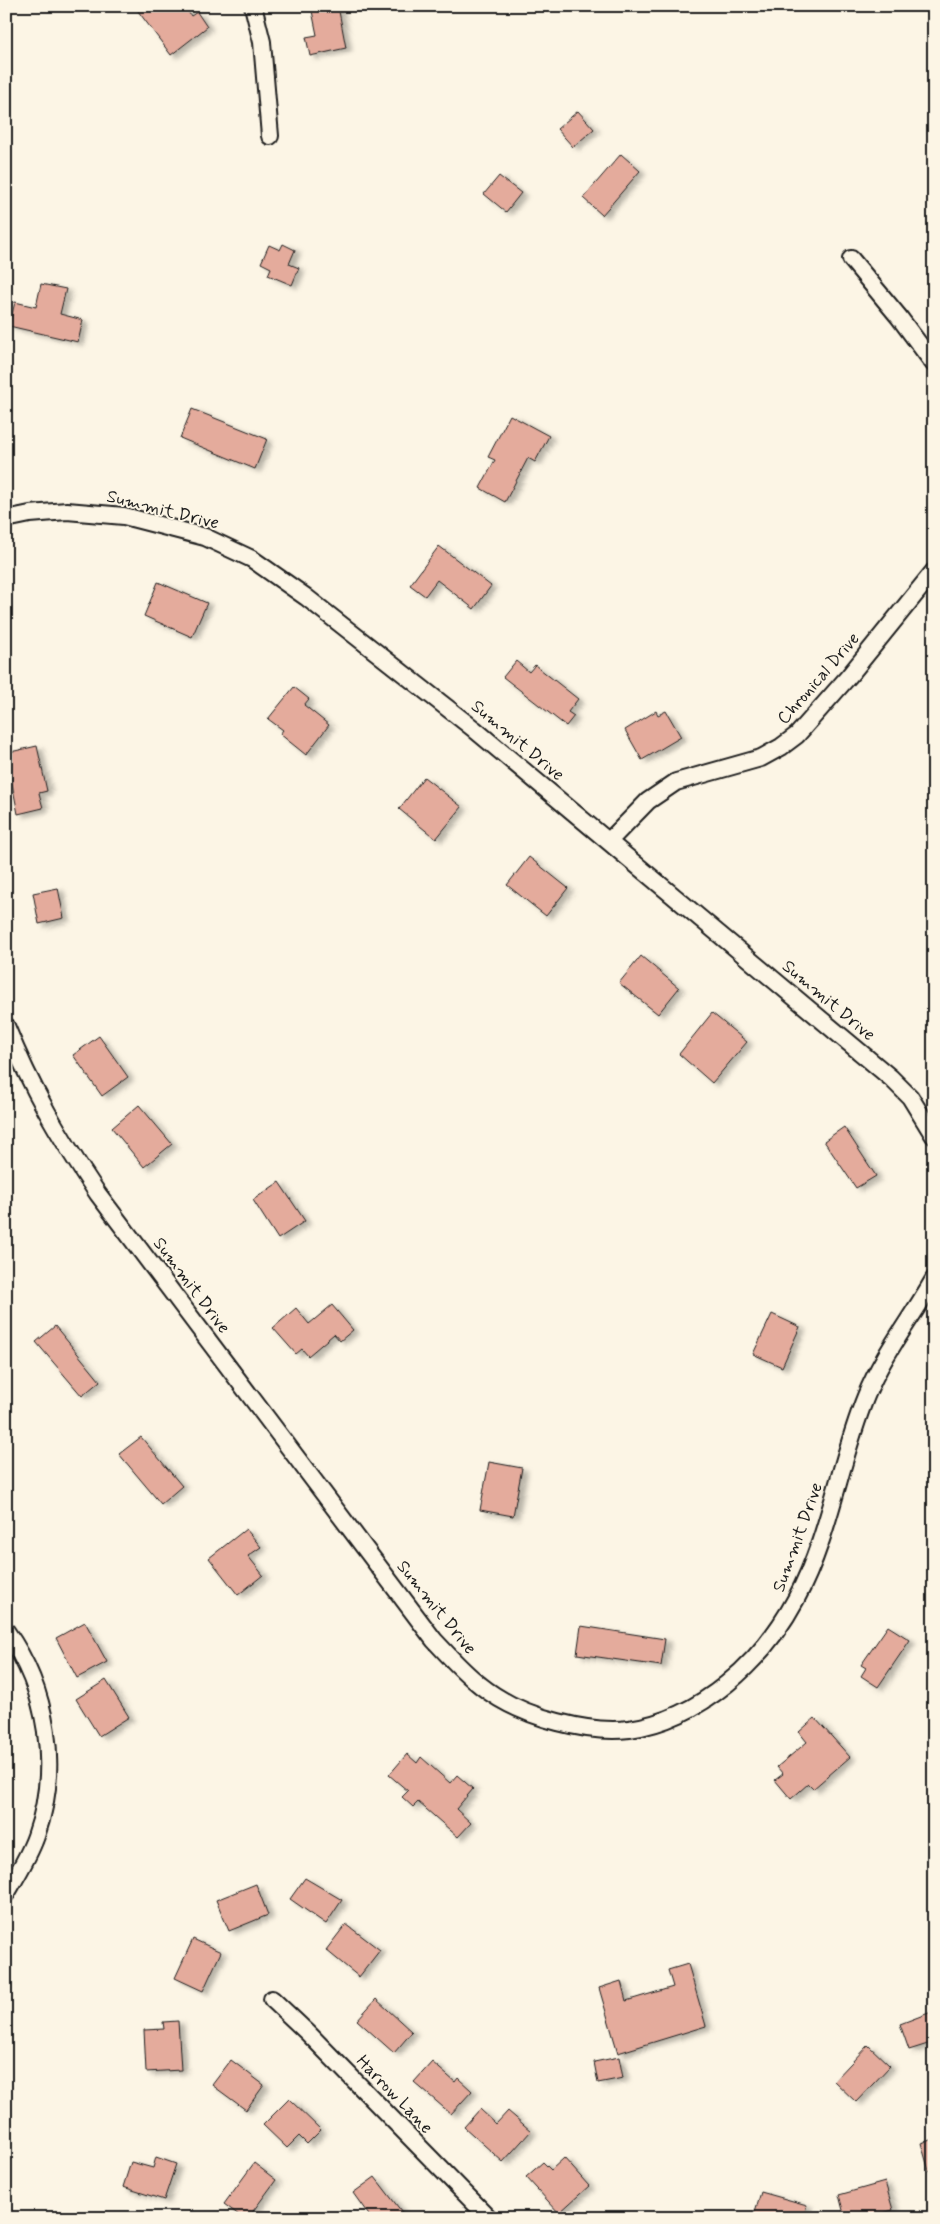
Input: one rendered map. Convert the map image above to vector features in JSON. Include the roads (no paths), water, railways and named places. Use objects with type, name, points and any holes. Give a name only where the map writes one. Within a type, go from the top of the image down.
[{"type":"street","points":[[253,6],[262,42],[270,136]]},
{"type":"street","points":[[851,260],[899,317],[934,364]]},
{"type":"street","name":"Summit Drive","points":[[6,519],[30,514],[67,511],[124,516],[205,537],[252,559],[321,609],[474,728],[892,1078],[910,1097],[934,1136]]},
{"type":"street","name":"Chronical Drive","points":[[609,841],[648,801],[676,782],[761,758],[797,735],[849,676],[934,570]]},
{"type":"street","name":"Summit Drive","points":[[6,1026],[41,1104],[58,1134],[98,1194],[434,1640],[480,1685],[521,1709],[545,1719],[574,1726],[604,1730],[628,1729],[651,1725],[674,1717],[698,1704],[720,1688],[758,1653],[780,1627],[811,1567],[851,1436],[867,1394],[881,1366],[934,1279]]},
{"type":"street","points":[[6,1631],[14,1642],[35,1685],[49,1748],[48,1774],[36,1836],[23,1866],[6,1894]]},
{"type":"street","name":"Harrow Lane","points":[[272,1999],[308,2033],[489,2218]]}]
